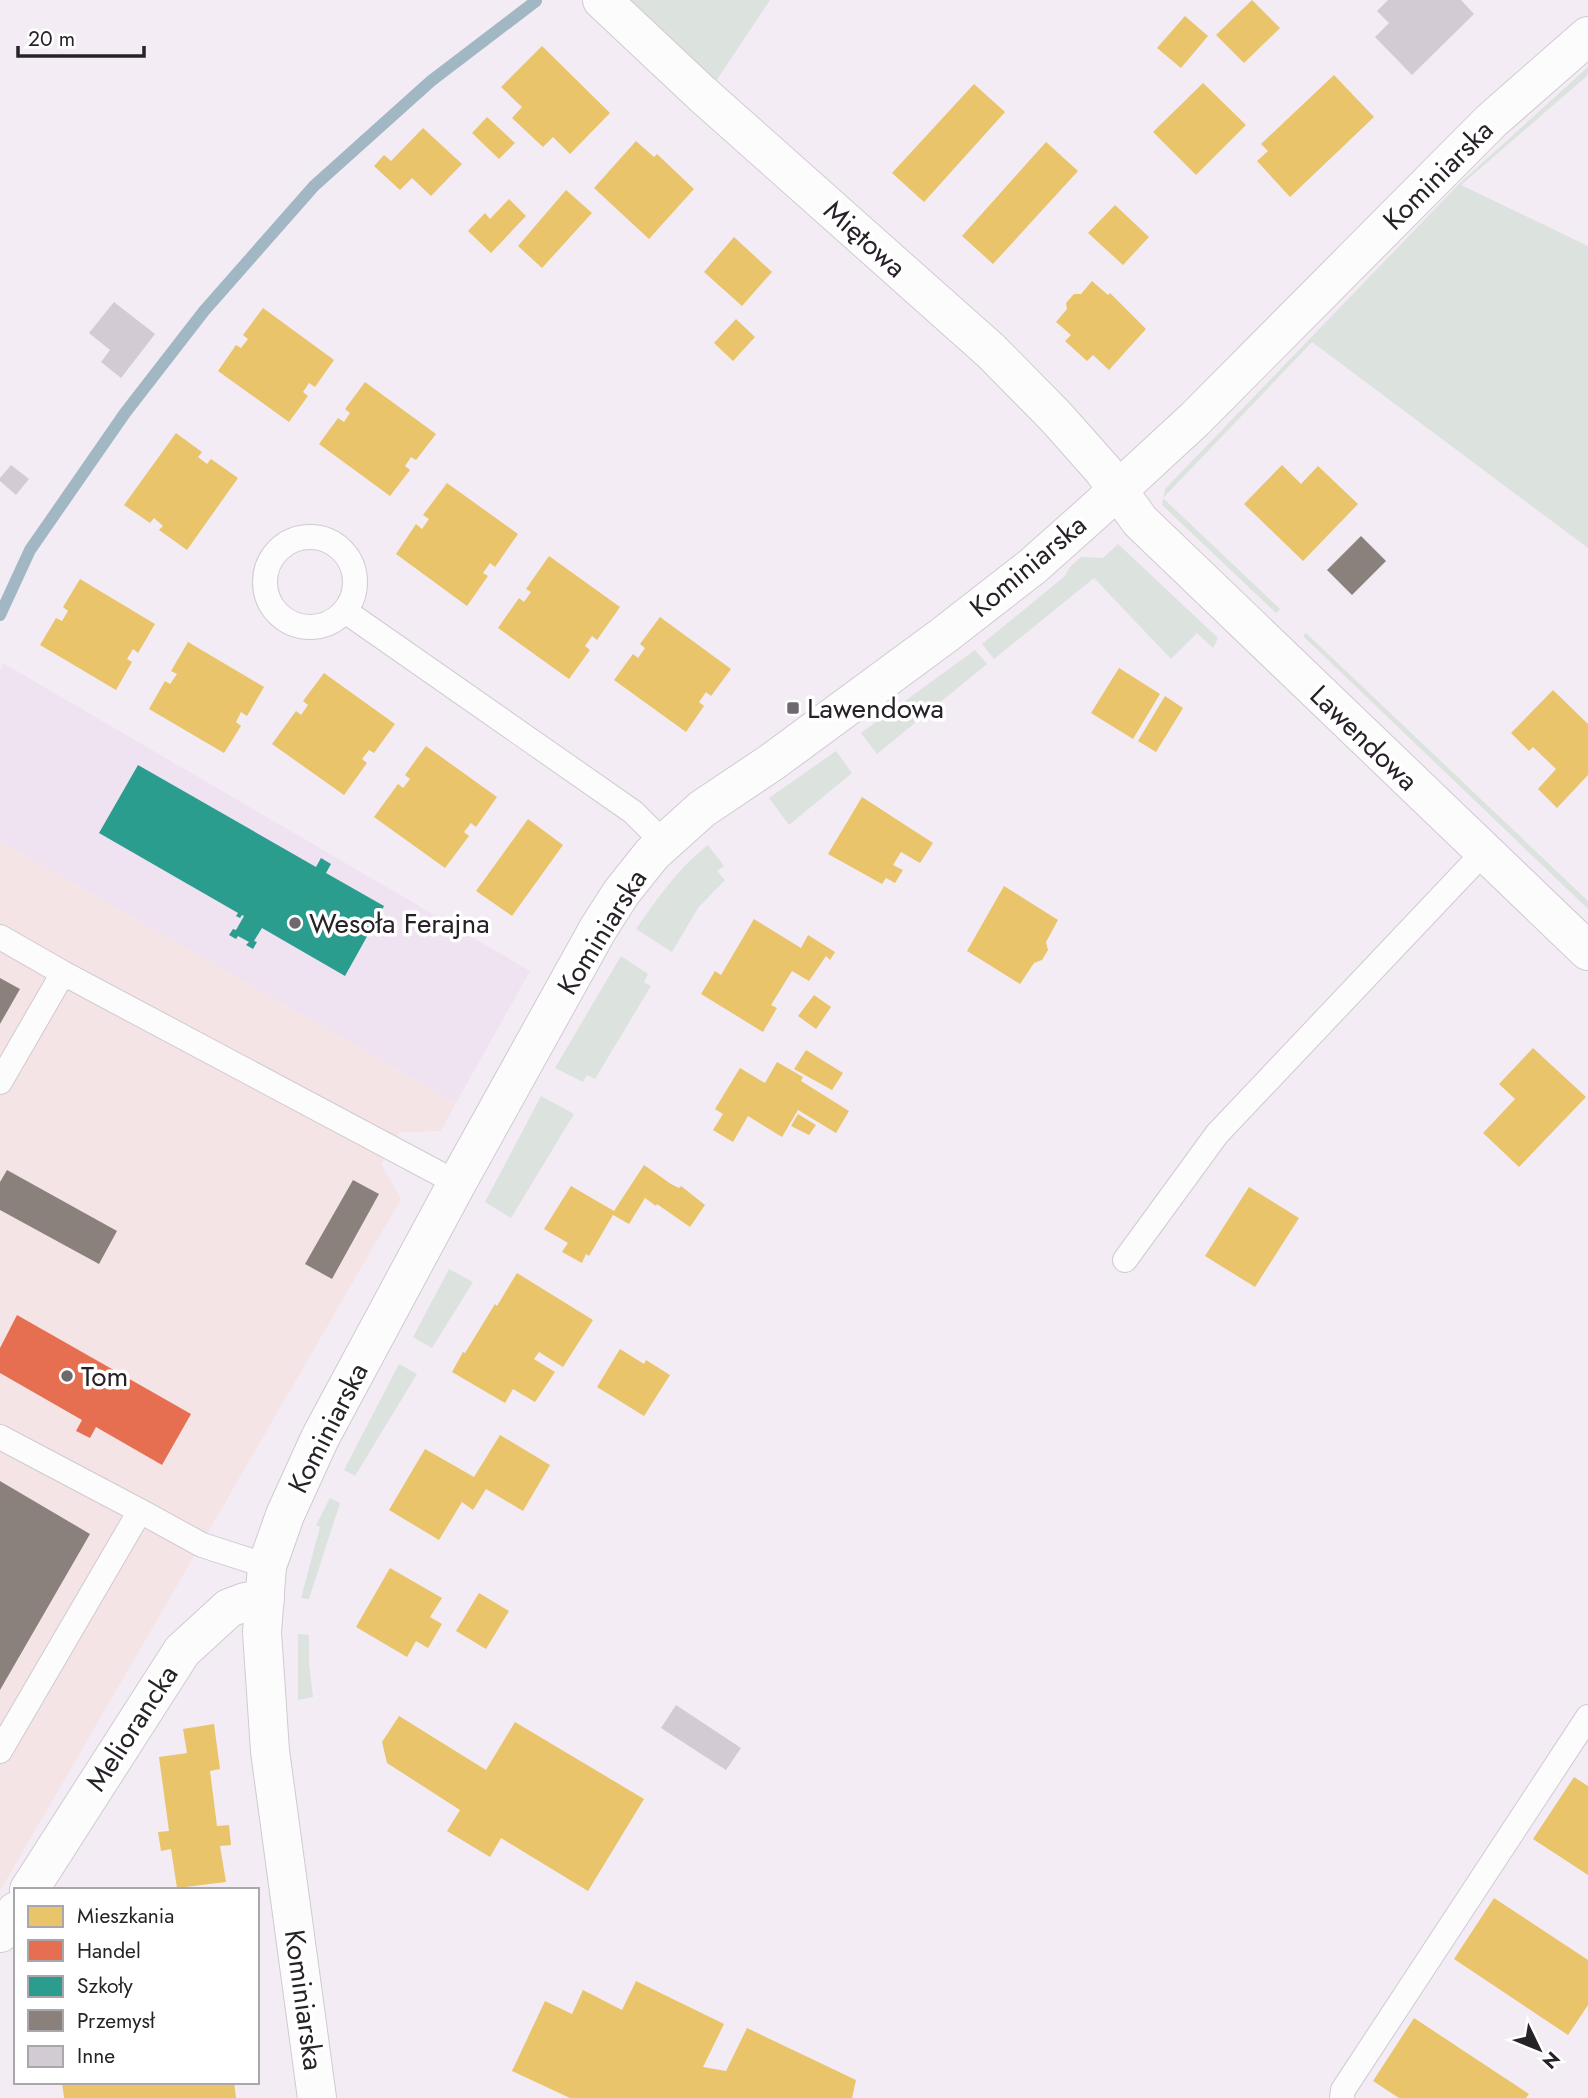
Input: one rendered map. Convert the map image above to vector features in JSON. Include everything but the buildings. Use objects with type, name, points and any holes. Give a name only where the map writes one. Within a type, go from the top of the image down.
[{"type":"street","name":"Miętowa","points":[[602,0],[701,93],[991,351],[1056,417],[1103,470],[1117,491]]},
{"type":"street","name":"Kominiarska","points":[[317,2098],[270,1751],[262,1643],[266,1583],[285,1515],[320,1438],[598,929],[633,877],[664,843],[702,809],[772,762],[1023,574],[1117,491],[1195,419],[1491,121],[1588,36]]},
{"type":"street","name":"Lawendowa","points":[[1117,491],[1140,521],[1588,951]]},
{"type":"street","name":"Meliorancka","points":[[30,1888],[182,1651],[229,1608],[245,1602],[266,1583]]},
{"type":"street","points":[[0,1933],[14,1914]]},
{"type":"lane","points":[[345,611],[633,813],[664,843]]},
{"type":"lane","points":[[1125,1260],[1217,1134],[1484,852]]},
{"type":"lane","points":[[0,937],[457,1183]]},
{"type":"lane","points":[[0,1082],[63,973]]},
{"type":"lane","points":[[0,1437],[202,1545],[266,1583]]},
{"type":"lane","points":[[0,1751],[140,1511]]},
{"type":"lane","points":[[1342,2098],[1343,2090],[1588,1717]]},
{"type":"shaded area","points":[[630,0],[770,0],[716,81]]},
{"type":"shaded area","points":[[1588,67],[1588,75],[1461,185],[1588,246],[1588,548],[1312,342],[1163,498],[1165,489],[1459,184]]},
{"type":"shaded area","points":[[1163,498],[1280,609],[1276,613],[1162,505]]},
{"type":"shaded area","points":[[1118,544],[1218,638],[1213,648],[1197,633],[1171,659],[1094,578],[994,659],[982,644],[1065,576],[1081,557],[1103,558]]},
{"type":"shaded area","points":[[1306,633],[1588,901],[1588,909],[1303,636]]},
{"type":"shaded area","points":[[975,650],[987,664],[877,754],[861,733]]},
{"type":"shaded area","name":"Wesoła Ferajna","points":[[3,663],[530,971],[456,1103],[0,841],[0,671]]},
{"type":"shaded area","points":[[836,751],[852,773],[789,825],[769,798]]},
{"type":"shaded area","points":[[0,841],[456,1103],[441,1131],[400,1132],[381,1164],[401,1199],[0,1891]]},
{"type":"shaded area","points":[[708,845],[724,866],[717,871],[725,880],[698,908],[672,952],[636,929],[678,874]]},
{"type":"shaded area","points":[[621,956],[648,974],[644,982],[651,986],[595,1079],[587,1075],[583,1082],[555,1068]]},
{"type":"shaded area","points":[[541,1096],[574,1114],[511,1218],[485,1202]]},
{"type":"shaded area","points":[[449,1269],[473,1282],[432,1348],[413,1337]]},
{"type":"shaded area","points":[[399,1364],[417,1374],[355,1476],[344,1470]]},
{"type":"shaded area","points":[[330,1498],[340,1503],[309,1599],[301,1598],[320,1527],[316,1525]]},
{"type":"shaded area","points":[[298,1634],[309,1635],[313,1697],[298,1700]]},
{"type":"waterway","points":[[0,615],[30,550],[125,413],[204,311],[314,186],[431,81],[536,1]]},
{"type":"place","name":"Lawendowa","points":[[793,708]]},
{"type":"place","name":"Wesoła Ferajna","points":[[295,923]]},
{"type":"place","name":"Tom","points":[[67,1376]]}]
